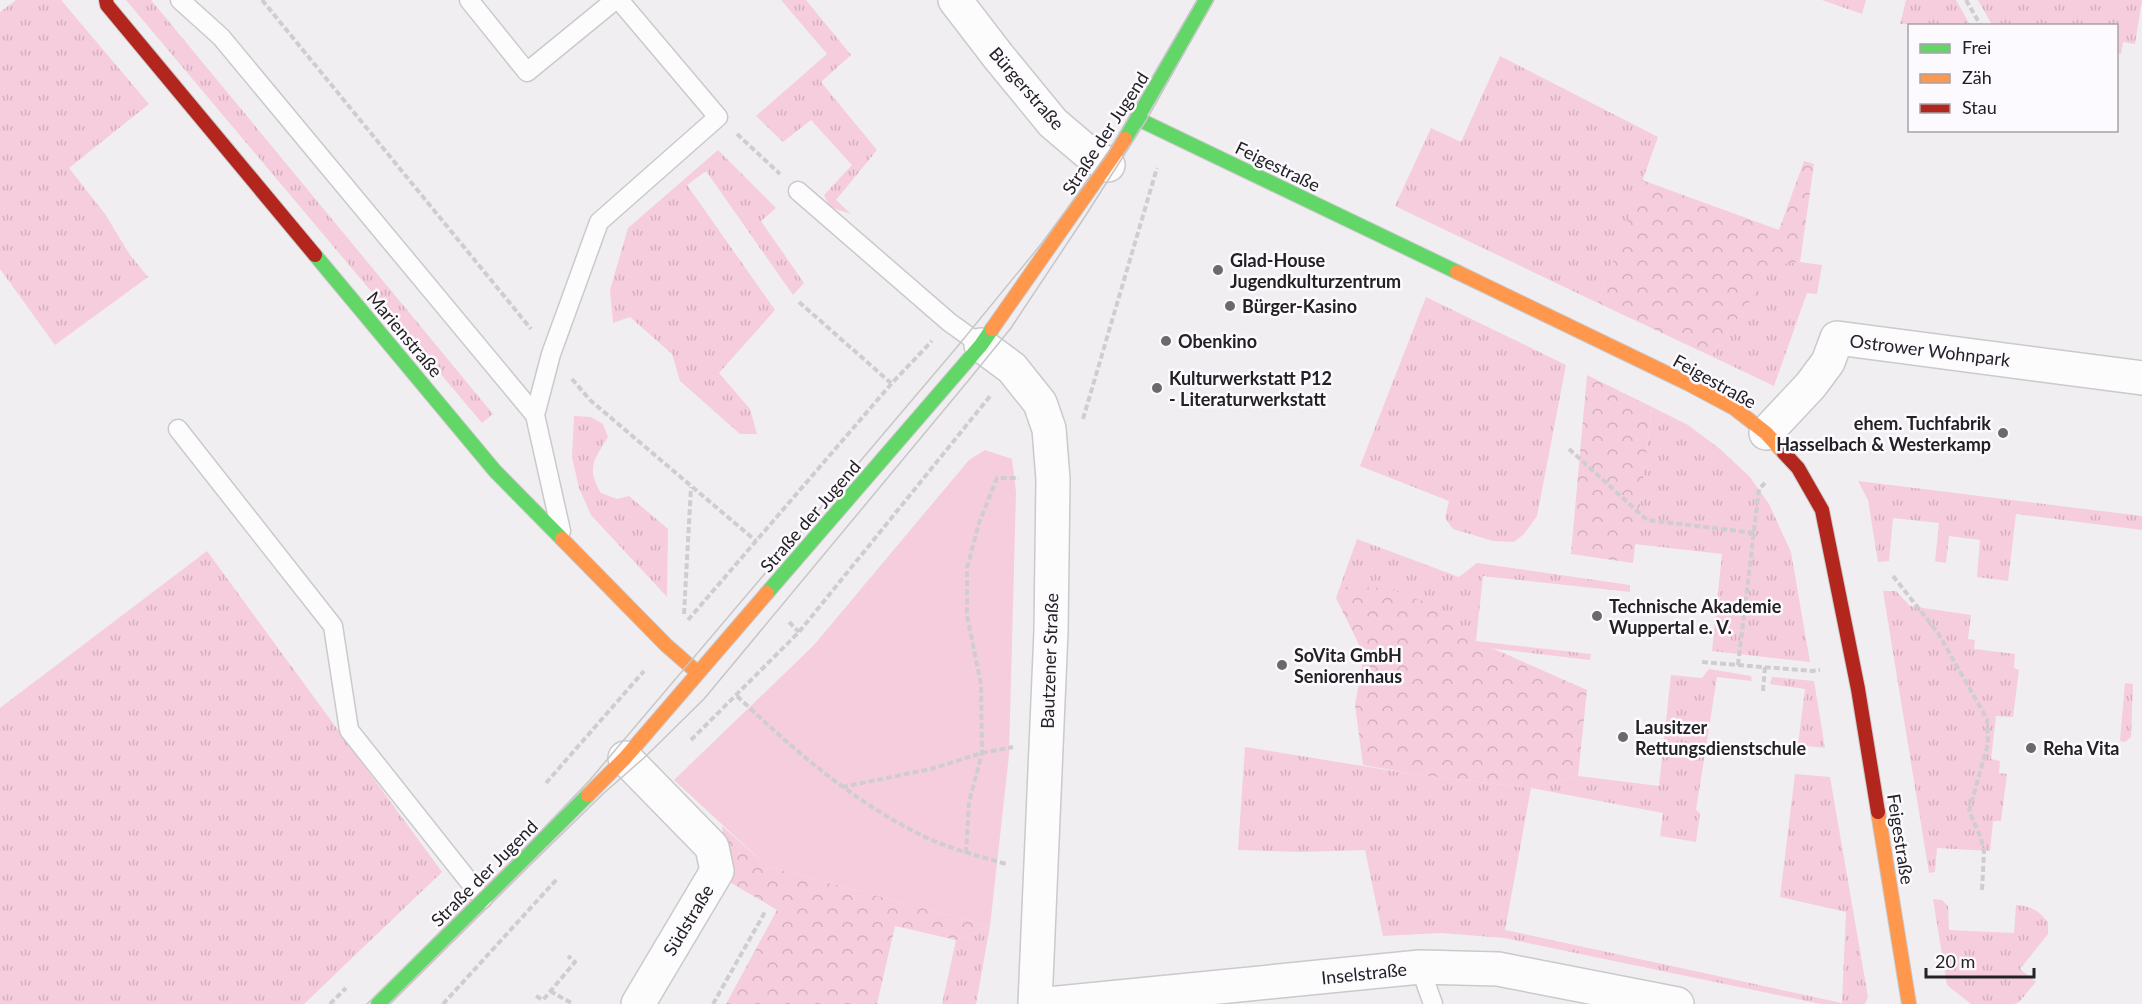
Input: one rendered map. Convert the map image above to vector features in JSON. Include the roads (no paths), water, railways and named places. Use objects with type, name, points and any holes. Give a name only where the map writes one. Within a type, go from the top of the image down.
[{"type":"street","name":"Marienstraße","points":[[106,0],[107,5],[495,471],[666,645],[698,673]]},
{"type":"street","name":"Bürgerstraße","points":[[956,0],[1053,123],[1086,151],[1108,165]]},
{"type":"street","name":"Straße der Jugend","points":[[378,1004],[625,758],[981,345],[1138,119],[1206,0]]},
{"type":"street","name":"Feigestraße","points":[[1138,119],[1689,384],[1734,408],[1767,433],[1798,468],[1822,510],[1863,721],[1909,1004]]},
{"type":"street","name":"Ostrower Wohnpark","points":[[1767,433],[1811,385],[1828,362],[1837,338],[2142,378]]},
{"type":"street","name":"Bautzener Straße","points":[[981,345],[1012,369],[1040,403],[1050,439],[1053,479],[1051,631],[1035,1004]]},
{"type":"street","name":"Südstraße","points":[[625,758],[712,847],[717,871],[638,1004]]},
{"type":"street","name":"Inselstraße","points":[[1048,1004],[1420,967],[1498,969],[1667,1003]]},
{"type":"lane","points":[[180,0],[221,36],[535,415],[563,539]]},
{"type":"lane","points":[[469,0],[527,72],[617,0],[718,117],[599,222],[551,354],[535,415]]},
{"type":"lane","points":[[798,191],[949,322],[981,345]]},
{"type":"lane","points":[[178,429],[333,626],[349,730],[483,899]]},
{"type":"lane","points":[[1420,967],[1433,1004]]},
{"type":"tram line","points":[[367,1004],[515,858],[589,781],[957,347],[1042,243],[1108,153],[1197,0]]},
{"type":"tram line","points":[[390,1004],[604,793],[645,757],[704,699],[968,381],[1011,328],[1086,215],[1147,119],[1214,0]]},
{"type":"place","name":"Glad-House Jugendkulturzentrum","points":[[1218,270]]},
{"type":"place","name":"Bürger-Kasino","points":[[1230,306]]},
{"type":"place","name":"Obenkino","points":[[1166,341]]},
{"type":"place","name":"Kulturwerkstatt P12 - Literaturwerkstatt","points":[[1157,388]]},
{"type":"place","name":"ehem. Tuchfabrik Hasselbach & Westerkamp","points":[[2003,433]]},
{"type":"place","name":"Technische Akademie Wuppertal e. V.","points":[[1597,616]]},
{"type":"place","name":"SoVita GmbH Seniorenhaus","points":[[1282,665]]},
{"type":"place","name":"Lausitzer Rettungsdienstschule","points":[[1623,737]]},
{"type":"place","name":"Reha Vita","points":[[2031,748]]}]
